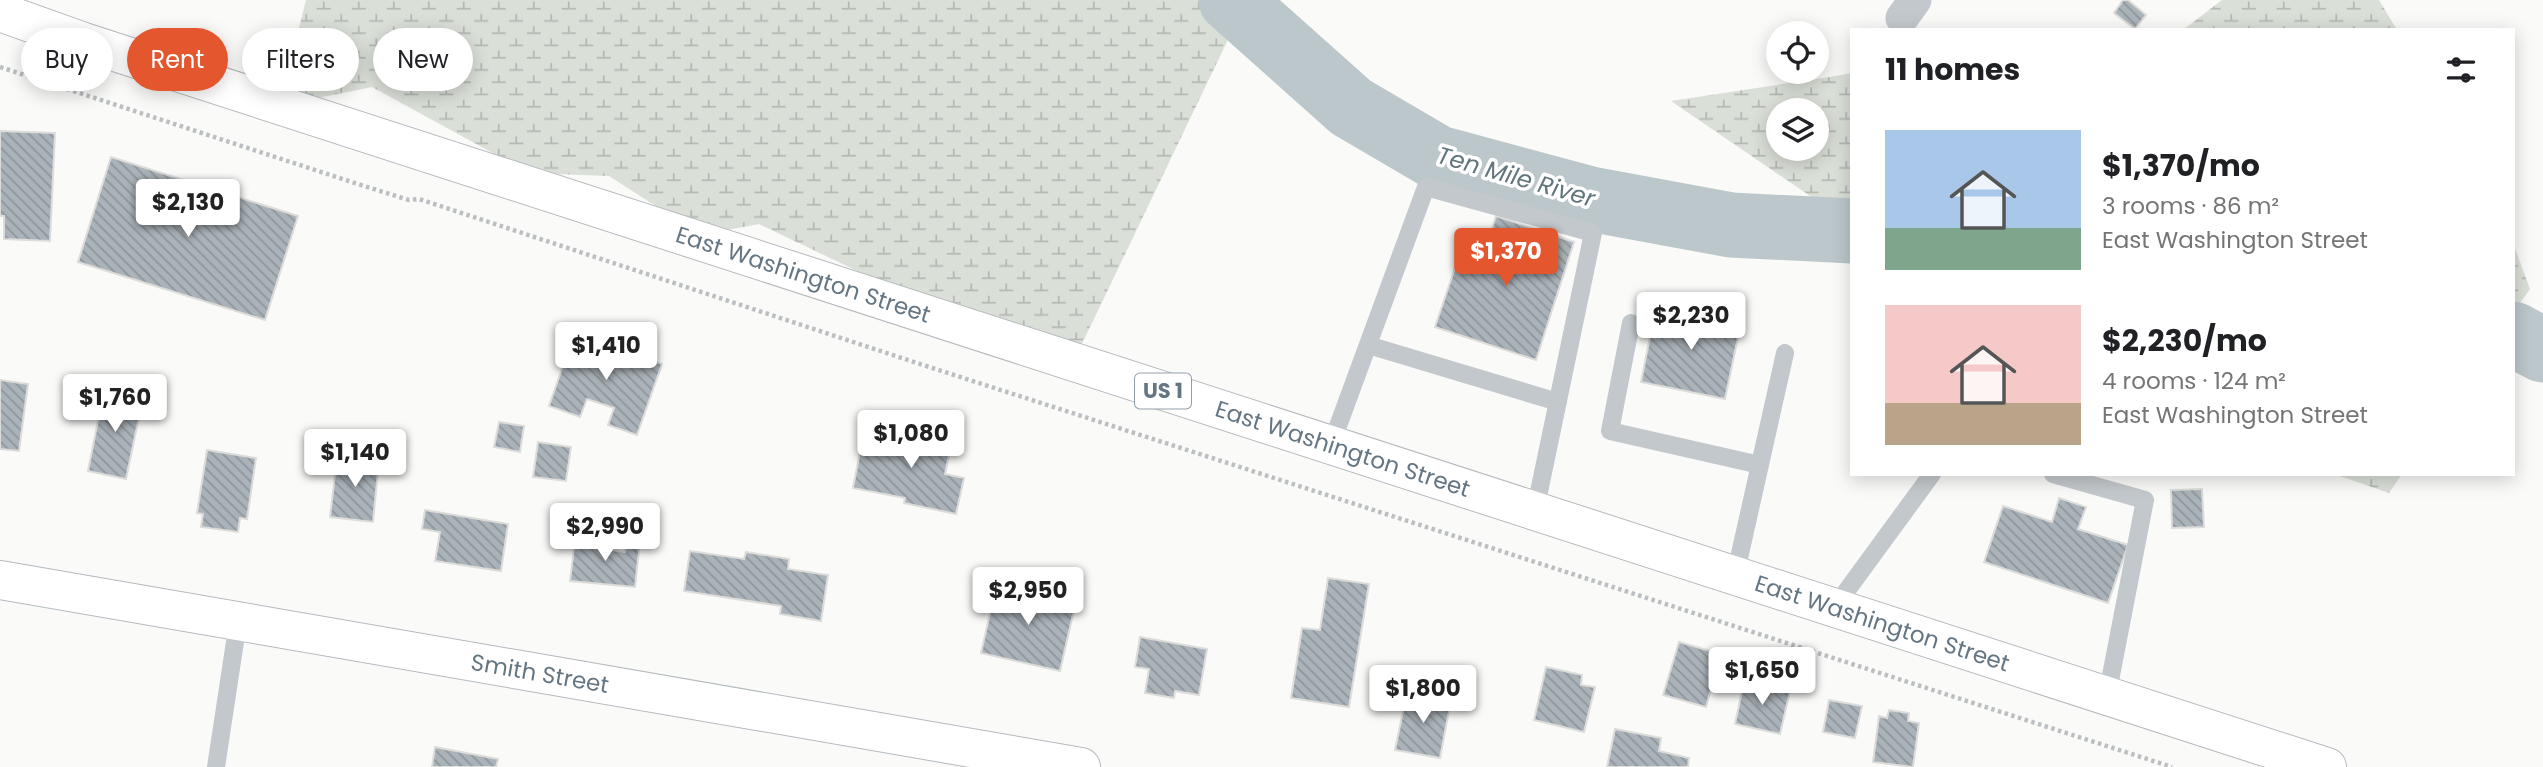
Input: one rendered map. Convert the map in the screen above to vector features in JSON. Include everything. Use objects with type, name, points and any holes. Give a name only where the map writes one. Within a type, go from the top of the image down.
[{"type":"main road","name":"East Washington Street","points":[[0,12],[84,42],[2327,767]]},
{"type":"main road","name":"Smith Street","points":[[0,580],[1081,767]]},
{"type":"lane","points":[[1331,445],[1426,187],[1593,233],[1535,511]]},
{"type":"lane","points":[[1631,323],[1611,431],[1760,465]]},
{"type":"lane","points":[[1368,345],[1558,402]]},
{"type":"lane","points":[[1735,576],[1785,353]]},
{"type":"lane","points":[[1834,608],[1931,476]]},
{"type":"lane","points":[[2060,476],[2146,500],[2107,696]]},
{"type":"lane","points":[[216,767],[238,622]]},
{"type":"path","points":[[0,67],[375,190],[409,200],[419,199],[923,366],[2172,767]]},
{"type":"green space","points":[[306,0],[1247,0],[1079,350],[1033,355],[759,224],[701,235],[609,176],[529,173],[379,91],[473,91],[473,28],[373,28],[373,88],[359,90],[359,28],[299,28]]},
{"type":"green space","points":[[2222,0],[2379,0],[2396,28],[2186,28]]},
{"type":"green space","points":[[1850,73],[1850,223],[1671,101],[1784,84],[1829,84],[1829,77]]},
{"type":"green space","points":[[302,91],[352,91],[313,99]]},
{"type":"green space","points":[[2515,248],[2530,289],[2515,310]]},
{"type":"green space","points":[[2340,476],[2401,476],[2389,493]]},
{"type":"building","points":[[2123,0],[2128,0],[2146,15],[2134,28],[2114,13]]},
{"type":"building","points":[[0,131],[55,133],[50,241],[4,239],[4,216],[0,216]]},
{"type":"building","points":[[111,157],[298,216],[265,320],[78,262]]},
{"type":"building","points":[[1496,216],[1574,242],[1536,360],[1435,327],[1464,241],[1486,248]]},
{"type":"building","points":[[1656,306],[1741,323],[1725,399],[1641,382]]},
{"type":"building","points":[[574,334],[662,364],[637,435],[608,425],[614,408],[587,399],[580,417],[549,406]]},
{"type":"building","points":[[0,380],[28,384],[19,451],[0,449]]},
{"type":"building","points":[[104,390],[143,398],[126,479],[88,471]]},
{"type":"building","points":[[887,421],[920,428],[919,435],[952,441],[945,474],[964,478],[956,514],[904,503],[905,498],[853,488],[860,451],[880,455]]},
{"type":"building","points":[[499,422],[524,426],[520,452],[494,447]]},
{"type":"building","points":[[538,442],[571,447],[566,481],[533,477]]},
{"type":"building","points":[[207,450],[256,458],[247,519],[240,518],[238,532],[201,527],[203,514],[197,513]]},
{"type":"building","points":[[337,457],[379,461],[373,522],[330,517]]},
{"type":"building","points":[[2202,489],[2204,527],[2172,528],[2171,490]]},
{"type":"building","points":[[2059,498],[2086,507],[2078,529],[2128,545],[2108,603],[1984,562],[2003,506],[2052,522]]},
{"type":"building","points":[[425,510],[508,524],[501,571],[435,561],[440,532],[422,529]]},
{"type":"building","points":[[575,539],[612,542],[611,550],[625,552],[626,539],[640,541],[635,587],[570,581]]},
{"type":"building","points":[[690,551],[744,559],[746,552],[789,559],[788,569],[828,575],[821,621],[780,614],[781,606],[684,591]]},
{"type":"building","points":[[1328,578],[1369,584],[1349,707],[1291,698],[1302,628],[1320,630]]},
{"type":"building","points":[[997,582],[1076,601],[1060,671],[981,653]]},
{"type":"building","points":[[1140,637],[1207,649],[1199,695],[1175,691],[1174,698],[1145,693],[1149,669],[1135,667]]},
{"type":"building","points":[[1679,642],[1721,654],[1706,707],[1663,695]]},
{"type":"building","points":[[1546,667],[1582,675],[1581,685],[1595,687],[1584,732],[1534,720]]},
{"type":"building","points":[[1744,681],[1790,691],[1780,734],[1735,724]]},
{"type":"building","points":[[1407,692],[1451,700],[1440,758],[1395,750]]},
{"type":"building","points":[[1829,700],[1862,706],[1855,738],[1823,732]]},
{"type":"building","points":[[1889,710],[1909,713],[1908,721],[1919,723],[1913,767],[1873,762],[1879,716],[1887,718]]},
{"type":"building","points":[[1615,729],[1661,738],[1659,751],[1689,758],[1688,767],[1607,767]]},
{"type":"building","points":[[435,747],[498,759],[496,767],[432,767]]},
{"type":"waterway","name":"Ten Mile River","points":[[1231,0],[1351,107],[1438,158],[1590,199],[1731,225],[1850,231]]},
{"type":"waterway","name":"Ten Mile River","points":[[2515,335],[2543,350]]}]
